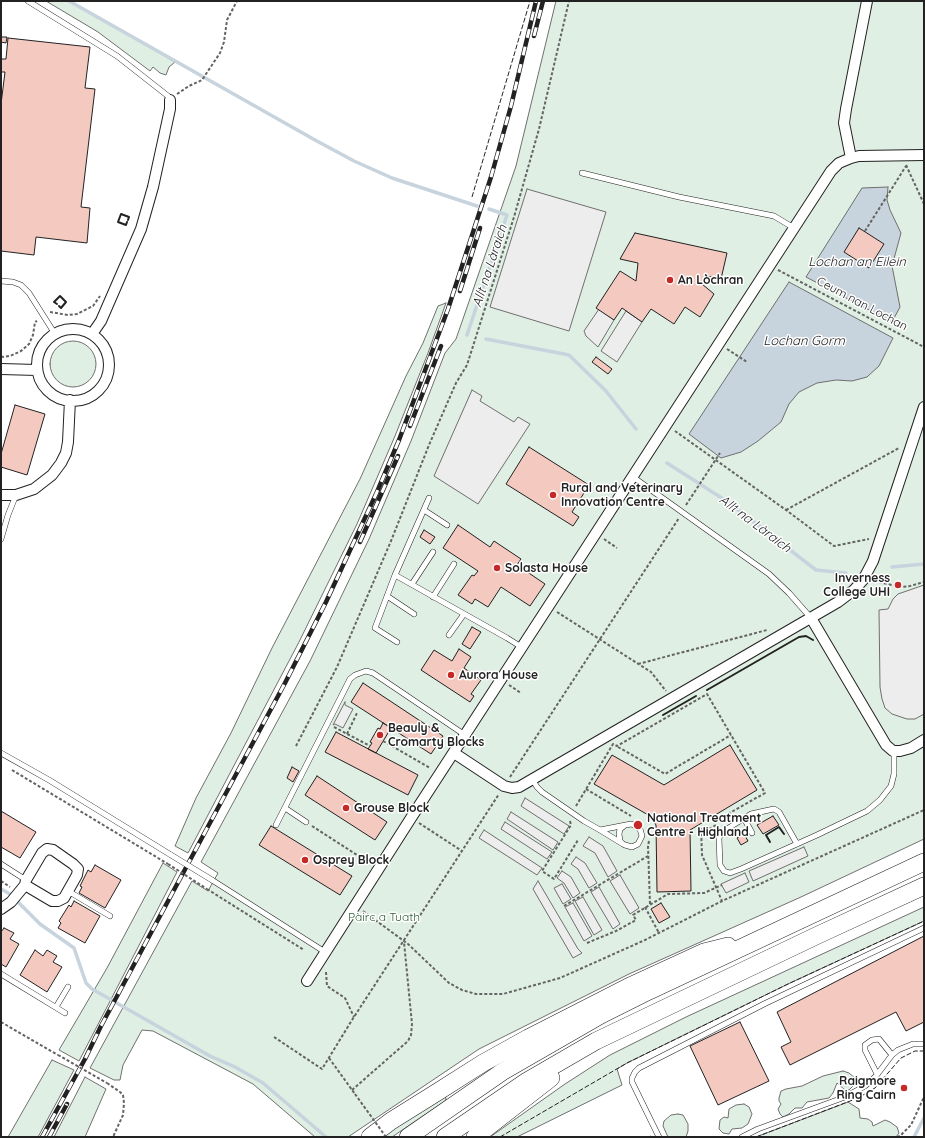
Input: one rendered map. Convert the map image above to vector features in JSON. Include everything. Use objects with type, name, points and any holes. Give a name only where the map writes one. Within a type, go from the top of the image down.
[{"type":"highway","points":[[408,1137],[502,1072],[575,1030],[649,991],[924,862]]},
{"type":"highway","points":[[445,1137],[527,1081],[596,1041],[811,938],[924,886]]},
{"type":"highway","points":[[370,1137],[391,1121],[483,1063],[575,1013],[704,952],[764,938]]},
{"type":"highway","points":[[475,1137],[596,1041]]},
{"type":"street","points":[[851,158],[844,123],[867,1]]},
{"type":"street","points":[[92,334],[101,322],[141,229],[153,187],[170,108],[170,100]]},
{"type":"street","points":[[307,981],[411,818],[550,607],[831,171],[839,163],[851,158],[873,155],[924,155]]},
{"type":"street","points":[[67,329],[80,329],[92,334],[100,342],[106,352],[109,363],[104,383],[97,391],[80,400],[70,400],[61,398],[49,391],[40,380],[37,362],[39,353],[42,346],[55,334],[67,329]]},
{"type":"street","points":[[1,369],[38,370]]},
{"type":"street","points":[[1,495],[16,495],[27,492],[41,485],[52,475],[61,463],[66,452],[68,442],[70,400]]},
{"type":"street","points":[[454,753],[504,786],[512,788],[519,787],[838,602],[854,590],[863,580],[873,561],[924,407]]},
{"type":"street","points":[[811,618],[879,736],[886,745],[894,751],[900,751],[911,748],[924,740]]},
{"type":"street","points":[[1,909],[14,898],[42,852],[47,848],[53,850],[78,869],[77,875],[64,898],[58,901],[52,901],[25,882]]},
{"type":"lane","points":[[28,1],[117,56],[168,96],[170,100]]},
{"type":"lane","points":[[582,173],[679,197],[774,216],[794,228]]},
{"type":"lane","points":[[1,281],[13,282],[22,285],[29,293],[55,334]]},
{"type":"lane","points":[[633,477],[769,574],[789,593],[811,618]]},
{"type":"lane","points":[[1,539],[16,495]]},
{"type":"lane","points":[[397,642],[375,628],[395,575],[429,498]]},
{"type":"lane","points":[[424,510],[447,525]]},
{"type":"lane","points":[[412,584],[433,552]]},
{"type":"lane","points":[[433,597],[454,564]]},
{"type":"lane","points":[[395,575],[523,648]]},
{"type":"lane","points":[[387,596],[414,614]]},
{"type":"lane","points":[[449,635],[464,614]]},
{"type":"lane","points":[[276,825],[350,679],[354,675],[366,671],[373,673],[466,735]]},
{"type":"lane","points":[[797,844],[779,812],[774,809],[751,814],[722,832],[719,838],[720,865],[724,871],[730,873],[797,844],[857,817],[874,806],[888,791],[892,782],[894,751]]},
{"type":"lane","points":[[1,753],[212,880],[322,956]]},
{"type":"lane","points":[[532,779],[542,792],[600,830],[623,844],[627,846],[634,846],[640,842],[642,836],[638,826],[631,824],[600,830]]},
{"type":"lane","points":[[285,808],[306,822]]},
{"type":"lane","points":[[744,818],[752,832]]},
{"type":"lane","points":[[623,844],[620,841],[619,834],[622,828],[626,825]]},
{"type":"lane","points":[[1,864],[25,882]]},
{"type":"lane","points":[[68,891],[110,916]]},
{"type":"lane","points":[[659,1137],[632,1082],[632,1078],[639,1068],[764,1004],[924,928]]},
{"type":"lane","points":[[1,974],[65,1013]]},
{"type":"lane","points":[[56,1007],[68,987]]},
{"type":"lane","points":[[877,1074],[865,1050],[865,1045],[872,1040],[879,1039],[892,1055]]},
{"type":"lane","points":[[742,1137],[771,1124],[846,1097],[865,1086],[898,1050],[913,1044],[924,1044]]},
{"type":"path","points":[[170,100],[189,86],[202,80],[209,72],[220,53],[227,20],[237,1]]},
{"type":"path","points":[[296,746],[337,667],[391,541],[428,445],[456,383],[467,365],[514,217],[539,129],[568,1]]},
{"type":"path","points":[[901,155],[924,204]]},
{"type":"path","points":[[866,231],[906,166]]},
{"type":"path","name":"Ceum nan Lochan","points":[[770,266],[924,347]]},
{"type":"path","points":[[1,357],[10,356],[21,351],[29,344],[33,335],[35,322],[43,315],[50,312],[68,316],[77,314],[94,306],[101,294]]},
{"type":"path","points":[[719,344],[747,362]]},
{"type":"path","points":[[666,425],[834,546],[882,537]]},
{"type":"path","points":[[786,510],[913,440]]},
{"type":"path","points":[[274,1037],[322,1069],[354,1017],[720,453]]},
{"type":"path","points":[[596,534],[617,548]]},
{"type":"path","points":[[863,580],[901,587],[924,582]]},
{"type":"path","points":[[550,607],[651,672],[671,699]]},
{"type":"path","points":[[638,664],[769,630]]},
{"type":"path","points":[[501,680],[521,693]]},
{"type":"path","points":[[617,746],[706,694],[765,793]]},
{"type":"path","points":[[347,734],[357,713]]},
{"type":"path","points":[[328,724],[370,746]]},
{"type":"path","points":[[578,840],[554,879],[542,871],[571,825],[568,818],[613,744],[664,774],[731,735]]},
{"type":"path","points":[[383,741],[440,774]]},
{"type":"path","points":[[7,767],[207,889],[322,956],[326,969],[327,986],[345,998],[354,1017]]},
{"type":"path","points":[[355,905],[404,941],[449,984],[476,994],[492,994],[514,991],[560,978],[924,810]]},
{"type":"path","points":[[411,818],[462,851]]},
{"type":"path","points":[[306,822],[379,869]]},
{"type":"path","points":[[564,906],[648,856]]},
{"type":"path","points":[[587,943],[616,931],[636,920],[632,915],[668,894],[704,893],[722,885]]},
{"type":"path","points":[[645,907],[659,933]]},
{"type":"path","points":[[352,1090],[408,1041],[411,1035],[412,1024],[404,941]]},
{"type":"path","points":[[1,1022],[107,1083],[123,1095],[123,1115],[113,1137]]},
{"type":"path","points":[[329,1058],[386,1137]]},
{"type":"path","points":[[897,1137],[911,1125],[924,1097]]},
{"type":"green space","points":[[46,1],[69,1],[175,62],[169,67],[166,75],[160,73],[153,67],[150,71],[98,32]]},
{"type":"green space","name":"Pàirc a Tuath","points":[[556,1],[924,1],[924,839],[801,897],[629,974],[479,1049],[348,1137],[315,1137],[253,1084],[153,1031],[142,1030],[123,1065],[120,1080],[114,1080],[90,1068],[192,881],[208,891],[218,873],[201,862],[310,661],[369,539],[411,441],[445,353],[456,339],[516,166]]},
{"type":"green space","points":[[446,303],[395,436],[357,524],[299,642],[188,853],[175,846],[196,798],[231,733],[272,648],[360,479],[406,376],[423,343],[438,306]]},
{"type":"green space","points":[[78,341],[90,347],[95,355],[95,373],[90,381],[82,386],[68,387],[56,381],[51,373],[50,359],[56,347],[64,342]]},
{"type":"green space","points":[[163,863],[177,872],[79,1061],[59,1050],[107,968]]},
{"type":"green space","points":[[924,907],[924,921],[788,984],[627,1063],[617,1069],[622,1085],[517,1137],[490,1137],[565,1084],[610,1055],[686,1017]]},
{"type":"green space","points":[[52,1060],[74,1070],[38,1137],[8,1137]]},
{"type":"green space","points":[[843,1071],[849,1073],[855,1078],[854,1085],[849,1090],[845,1090],[837,1083],[829,1098],[807,1102],[802,1108],[795,1108],[783,1117],[780,1114],[778,1109],[781,1104],[779,1098],[781,1091],[802,1086],[823,1076]]},
{"type":"green space","points":[[85,1077],[106,1089],[85,1137],[54,1137]]},
{"type":"green space","points":[[445,1095],[445,1101],[392,1137],[377,1137]]},
{"type":"green space","points":[[848,1102],[859,1109],[860,1118],[868,1119],[872,1122],[873,1126],[885,1120],[897,1127],[899,1133],[896,1137],[756,1137]]},
{"type":"green space","points":[[744,1104],[749,1107],[752,1114],[748,1124],[742,1128],[732,1129],[729,1134],[723,1133],[719,1129],[720,1120],[724,1117],[728,1118],[729,1109],[736,1105]]},
{"type":"green space","points":[[671,1115],[683,1115],[688,1124],[686,1137],[668,1137],[663,1126],[664,1121]]},
{"type":"shaded area","points":[[527,189],[606,212],[569,331],[490,307]]},
{"type":"shaded area","points":[[599,309],[614,320],[598,347],[586,336],[584,331]]},
{"type":"shaded area","points":[[626,311],[642,322],[617,362],[601,351]]},
{"type":"shaded area","points":[[472,390],[482,396],[480,401],[514,422],[518,417],[530,424],[478,504],[434,476]]},
{"type":"shaded area","points":[[924,585],[924,714],[915,719],[907,719],[892,714],[885,708],[882,699],[880,687],[879,610],[888,609],[893,599],[898,594]]},
{"type":"shaded area","points":[[345,702],[345,705],[353,709],[343,728],[335,724],[333,725]]},
{"type":"shaded area","points":[[525,798],[569,826],[564,834],[521,806]]},
{"type":"shaded area","points":[[511,812],[558,842],[553,850],[507,819]]},
{"type":"shaded area","points":[[505,822],[552,852],[547,859],[501,829]]},
{"type":"shaded area","points":[[484,830],[542,868],[537,875],[479,838]]},
{"type":"shaded area","points":[[589,837],[603,846],[617,871],[608,877],[595,853],[583,846]]},
{"type":"shaded area","points":[[804,847],[808,856],[753,881],[749,871]]},
{"type":"shaded area","points":[[576,857],[585,863],[597,883],[589,888],[578,869],[571,864]]},
{"type":"shaded area","points":[[562,871],[571,877],[580,893],[573,898],[564,883],[557,878]]},
{"type":"shaded area","points":[[745,873],[749,882],[726,893],[721,884]]},
{"type":"shaded area","points":[[620,875],[639,908],[630,914],[610,881]]},
{"type":"shaded area","points":[[538,881],[578,949],[582,953],[573,958],[533,889]]},
{"type":"shaded area","points":[[562,884],[571,899],[563,904],[554,888]]},
{"type":"shaded area","points":[[599,887],[620,924],[613,929],[591,892]]},
{"type":"shaded area","points":[[583,897],[602,930],[594,935],[575,901]]},
{"type":"shaded area","points":[[573,903],[592,936],[584,941],[565,907]]},
{"type":"water","name":"Lochan an Eilein","points":[[888,187],[887,200],[901,233],[892,266],[900,307],[892,322],[806,277],[862,188]]},
{"type":"water","name":"Lochan Gorm","points":[[789,282],[893,338],[879,366],[867,377],[852,381],[836,380],[817,383],[799,392],[789,404],[781,422],[758,441],[741,452],[721,458],[689,434]]},
{"type":"building","points":[[1,37],[7,37],[6,43],[1,42]]},
{"type":"building","points":[[8,38],[90,47],[85,88],[95,89],[81,207],[90,208],[87,243],[36,237],[34,255],[1,251],[1,104],[5,72],[1,72],[1,59],[6,59]]},
{"type":"building","points":[[859,228],[884,244],[869,268],[844,252]]},
{"type":"building","name":"An Lòchran","points":[[635,233],[727,253],[721,279],[707,276],[702,284],[714,294],[700,317],[685,307],[674,324],[651,309],[642,322],[622,308],[614,320],[596,308],[620,271],[636,281],[638,263],[620,259]]},
{"type":"building","points":[[596,357],[612,369],[608,374],[592,362]]},
{"type":"building","points":[[15,405],[45,414],[27,475],[1,467],[1,454]]},
{"type":"building","name":"Rural and Veterinary Innovation Centre","points":[[529,447],[589,485],[572,512],[579,517],[573,526],[506,484]]},
{"type":"building","name":"Solasta House","points":[[458,525],[490,547],[494,541],[521,559],[517,565],[545,584],[530,606],[501,587],[488,607],[475,599],[472,604],[458,595],[472,575],[474,576],[478,571],[443,548]]},
{"type":"building","points":[[424,530],[435,537],[430,544],[420,537]]},
{"type":"building","points":[[472,627],[481,632],[470,649],[462,644]]},
{"type":"building","name":"Aurora House","points":[[459,649],[471,657],[464,668],[481,680],[471,694],[474,696],[470,702],[421,670],[434,650],[452,661]]},
{"type":"building","points":[[363,683],[443,736],[431,754],[351,702]]},
{"type":"building","name":"Beauly & Cromarty Blocks","points":[[383,723],[391,728],[376,753],[368,749],[372,743],[370,742],[378,728],[380,729]]},
{"type":"building","points":[[336,732],[418,775],[408,795],[325,752]]},
{"type":"building","points":[[730,745],[757,790],[690,830],[691,891],[657,892],[656,825],[650,816],[594,784],[612,755],[664,785]]},
{"type":"building","points":[[292,767],[299,771],[293,782],[287,778]]},
{"type":"building","name":"Grouse Block","points":[[317,776],[387,822],[375,840],[305,795]]},
{"type":"building","points":[[1,811],[36,832],[20,858],[1,847]]},
{"type":"building","points":[[773,816],[779,825],[763,834],[757,825]]},
{"type":"building","name":"Osprey Block","points":[[271,826],[352,876],[340,895],[259,845]]},
{"type":"building","points":[[744,834],[748,841],[741,845],[737,838]]},
{"type":"building","points":[[95,865],[121,880],[105,908],[79,893],[82,887],[80,886],[88,870],[91,872]]},
{"type":"building","points":[[74,901],[100,916],[85,943],[58,928],[61,923],[59,921],[69,905],[71,907]]},
{"type":"building","points":[[661,903],[670,917],[659,923],[651,909]]},
{"type":"building","points":[[4,928],[14,933],[10,939],[19,944],[6,967],[1,964],[1,932]]},
{"type":"building","points":[[924,936],[924,1022],[906,1031],[896,1012],[790,1065],[781,1047],[791,1042],[777,1012]]},
{"type":"building","points":[[35,950],[43,956],[47,950],[57,956],[53,962],[62,967],[47,992],[20,975]]},
{"type":"building","points":[[740,1022],[769,1081],[718,1105],[690,1046]]},
{"type":"waterway","points":[[69,1],[354,161],[392,178],[477,206]]},
{"type":"waterway","name":"Allt na Làraich","points":[[467,335],[507,215],[489,209]]},
{"type":"waterway","name":"Allt na Làraich","points":[[486,339],[569,355],[606,391],[636,429]]},
{"type":"waterway","name":"Allt na Làraich","points":[[667,463],[728,502],[816,570],[846,573]]},
{"type":"waterway","name":"Allt na Làraich","points":[[892,567],[924,564]]},
{"type":"waterway","points":[[1,889],[10,894],[40,924],[74,948],[86,983],[92,989],[210,1056],[235,1067],[263,1083],[326,1137]]},
{"type":"waterway","points":[[914,1137],[924,1118]]},
{"type":"railway","points":[[42,1137],[285,683],[326,602],[377,492],[399,440],[448,309],[491,177],[511,106],[536,1]]},
{"type":"railway","points":[[534,36],[543,1]]},
{"type":"railway","points":[[460,291],[480,228]]},
{"type":"railway","points":[[410,426],[441,346]]},
{"type":"railway","points":[[360,542],[398,456]]},
{"type":"railway","points":[[49,1137],[67,1104]]},
{"type":"fence","points":[[472,197],[530,1]]},
{"type":"fence","points":[[500,1137],[627,1063],[788,984],[924,921]]},
{"type":"fence","points":[[756,1137],[858,1098],[875,1088],[901,1058],[915,1051],[924,1051]]},
{"type":"wall","points":[[127,222],[126,225],[118,222],[121,214],[129,217],[128,220]]},
{"type":"wall","points":[[57,304],[54,302],[60,296],[66,302],[61,308],[59,306]]},
{"type":"wall","points":[[707,690],[799,637],[806,636],[813,640]]},
{"type":"wall","points":[[663,715],[696,696]]},
{"type":"wall","points":[[770,842],[766,835],[779,827],[784,834]]},
{"type":"place","name":"An Lòchran","points":[[670,280]]},
{"type":"place","name":"Rural and Veterinary Innovation Centre","points":[[553,495]]},
{"type":"place","name":"Solasta House","points":[[497,568]]},
{"type":"place","name":"Inverness College UHI","points":[[898,585]]},
{"type":"place","name":"Aurora House","points":[[451,675]]},
{"type":"place","name":"Beauly & Cromarty Blocks","points":[[380,735]]},
{"type":"place","name":"Grouse Block","points":[[346,808]]},
{"type":"place","name":"National Treatment Centre - Highland","points":[[638,825]]},
{"type":"place","name":"Osprey Block","points":[[305,860]]},
{"type":"place","name":"Raigmore Ring Cairn","points":[[904,1088]]}]
